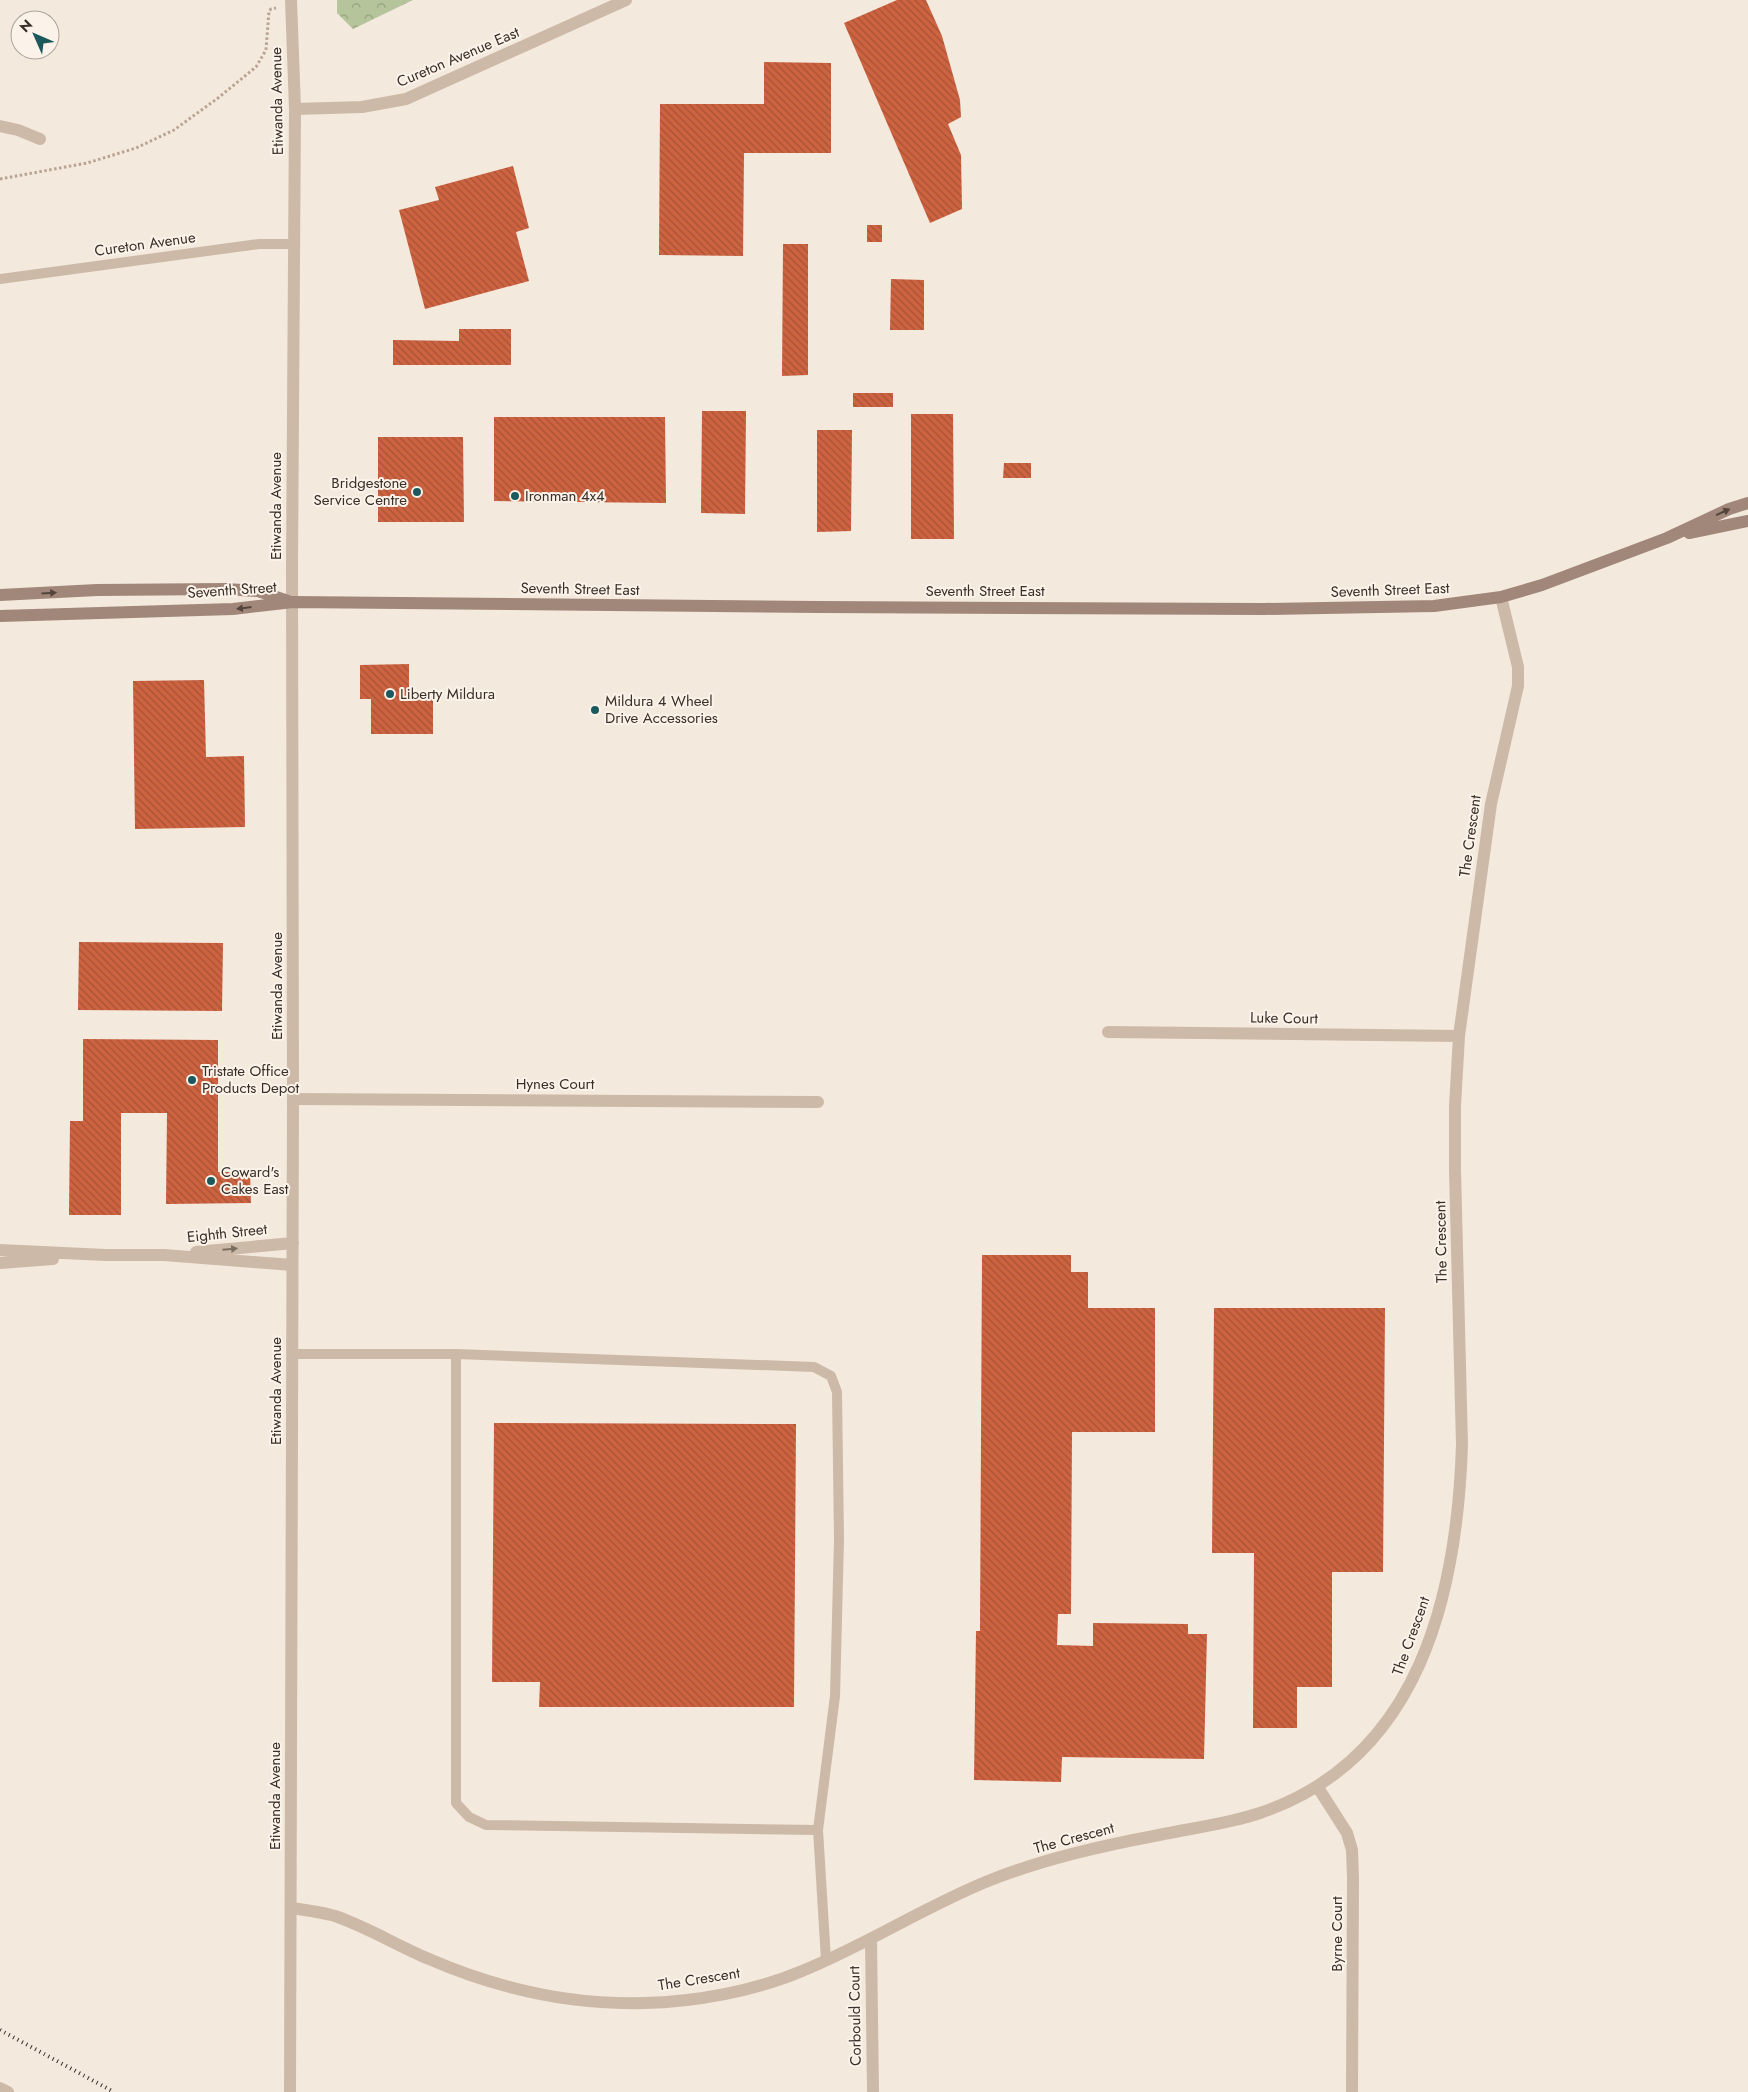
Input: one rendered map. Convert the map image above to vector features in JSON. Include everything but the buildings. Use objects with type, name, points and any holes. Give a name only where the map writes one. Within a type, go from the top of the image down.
[{"type":"main road","name":"Seventh Street East","points":[[292,602],[819,607],[1390,608],[1442,606],[1501,596],[1596,566],[1667,538],[1729,509],[1748,503]]},
{"type":"main road","name":"Seventh Street East","points":[[1667,538],[1748,521]]},
{"type":"main road","name":"Seventh Street","points":[[0,596],[97,590],[225,589],[258,591],[292,602]]},
{"type":"main road","name":"Seventh Street","points":[[0,616],[233,609],[292,602]]},
{"type":"street","name":"Cureton Avenue East","points":[[295,110],[362,107],[406,99],[626,0]]},
{"type":"street","name":"Etiwanda Avenue","points":[[290,2092],[293,1243],[292,602],[295,110],[291,4]]},
{"type":"street","points":[[0,126],[10,127],[40,139]]},
{"type":"street","name":"The Crescent","points":[[291,1908],[338,1917],[431,1960],[478,1978],[527,1992],[578,2000],[643,2003],[694,1999],[741,1990],[800,1972],[871,1939],[930,1907],[979,1885],[1047,1860],[1107,1845],[1257,1814],[1291,1800],[1317,1786],[1345,1765],[1371,1740],[1394,1712],[1410,1686],[1426,1650],[1453,1557],[1460,1499],[1462,1445],[1455,1124],[1459,1036],[1491,804],[1518,686],[1518,667],[1501,596]]},
{"type":"street","name":"Luke Court","points":[[1108,1032],[1459,1036]]},
{"type":"street","name":"Hynes Court","points":[[293,1099],[818,1102]]},
{"type":"street","name":"Eighth Street","points":[[164,1255],[293,1243]]},
{"type":"street","name":"Eighth Street","points":[[0,1250],[106,1255],[164,1255],[292,1265]]},
{"type":"street","name":"Eighth Street","points":[[0,1263],[106,1255]]},
{"type":"street","name":"Byrne Court","points":[[1317,1786],[1346,1833],[1352,1850],[1352,2092]]},
{"type":"street","name":"Corbould Court","points":[[871,1939],[872,2092]]},
{"type":"street","points":[[0,2088],[8,2092]]},
{"type":"lane","name":"Cureton Avenue","points":[[0,279],[259,244],[294,244]]},
{"type":"lane","points":[[292,1354],[456,1354],[814,1367],[831,1376],[837,1392],[839,1538],[834,1696],[818,1830],[826,1960]]},
{"type":"lane","points":[[456,1354],[456,1803],[469,1818],[486,1825],[818,1830]]},
{"type":"path","points":[[0,179],[87,163],[136,148],[174,130],[256,67],[266,50],[269,11],[291,4]]},
{"type":"green space","points":[[337,0],[413,0],[353,29],[337,13]]},
{"type":"railway","points":[[0,2030],[114,2092]]},
{"type":"place","name":"Bridgestone Service Centre","points":[[417,492]]},
{"type":"place","name":"Ironman 4x4","points":[[515,496]]},
{"type":"place","name":"Liberty Mildura","points":[[390,694]]},
{"type":"place","name":"Mildura 4 Wheel Drive Accessories","points":[[595,710]]},
{"type":"place","name":"Tristate Office Products Depot","points":[[192,1080]]},
{"type":"place","name":"Coward's Cakes East","points":[[211,1181]]}]
